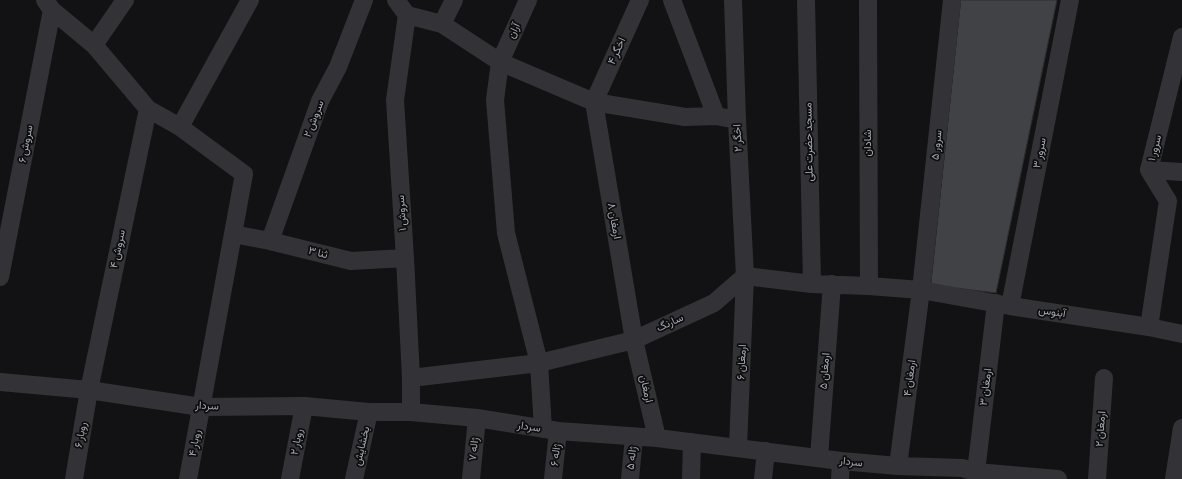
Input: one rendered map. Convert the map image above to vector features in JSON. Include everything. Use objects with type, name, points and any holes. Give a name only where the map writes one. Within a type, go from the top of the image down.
[{"type":"street","points":[[94,44],[125,0]]},
{"type":"street","name":"سروش ۲","points":[[270,241],[320,101],[338,67],[364,0]]},
{"type":"street","points":[[396,0],[406,15],[442,24],[500,62],[594,102],[685,117],[716,116],[737,120]]},
{"type":"street","points":[[442,24],[454,0]]},
{"type":"street","name":"آران","points":[[528,0],[500,62],[495,100],[506,233],[539,363]]},
{"type":"street","name":"اخگر ۴","points":[[594,102],[640,0]]},
{"type":"street","points":[[672,0],[716,116]]},
{"type":"street","name":"اخگر ۲","points":[[733,0],[737,120],[745,276]]},
{"type":"street","name":"مسجد حضرت علی","points":[[806,0],[812,284]]},
{"type":"street","name":"شادان","points":[[868,0],[869,286]]},
{"type":"street","name":"سرور ۵","points":[[921,290],[952,0]]},
{"type":"street","name":"سرور ۳","points":[[1003,304],[1070,0]]},
{"type":"street","points":[[48,5],[94,44],[148,108],[180,127],[247,1]]},
{"type":"street","name":"سروش ۶","points":[[0,277],[48,5]]},
{"type":"street","name":"سروش ۱","points":[[406,15],[395,100],[405,258],[411,378],[411,412]]},
{"type":"street","name":"سرور ۱","points":[[1150,327],[1168,201],[1149,170],[1182,36]]},
{"type":"street","name":"ارمغان ۸","points":[[594,102],[634,340]]},
{"type":"street","name":"سروش ۴","points":[[89,390],[148,108]]},
{"type":"street","name":"روبار ۴","points":[[180,127],[244,174],[188,479]]},
{"type":"street","points":[[1149,170],[1182,172]]},
{"type":"street","name":"ثنا ۳","points":[[233,234],[270,241],[351,261],[405,258]]},
{"type":"street","points":[[745,276],[812,284],[921,290]]},
{"type":"street","name":"سارنگ","points":[[411,378],[539,363],[634,340],[714,303],[745,276]]},
{"type":"street","name":"ارمغان ۶","points":[[738,448],[745,276]]},
{"type":"street","name":"ارمغان ۵","points":[[819,457],[832,284]]},
{"type":"street","name":"آبنوس","points":[[921,290],[1150,327],[1182,334]]},
{"type":"street","name":"ارمغان ۴","points":[[898,466],[921,290]]},
{"type":"street","name":"ارمغان ۳","points":[[966,473],[1003,304]]},
{"type":"street","name":"ارمغان","points":[[634,340],[657,438]]},
{"type":"street","name":"ژاله ۶","points":[[539,363],[540,405],[551,430],[553,479]]},
{"type":"street","name":"ارمغان ۲","points":[[1097,479],[1104,378]]},
{"type":"street","name":"سردار","points":[[0,382],[89,390],[201,407],[304,406],[369,412],[411,412],[477,418],[551,430],[657,438],[819,457],[841,461],[966,473],[1053,479]]},
{"type":"street","name":"روبار ۶","points":[[74,479],[89,390]]},
{"type":"street","name":"روبار ۲","points":[[290,479],[304,406]]},
{"type":"street","name":"بخشایش","points":[[354,479],[369,412]]},
{"type":"street","name":"ژاله ۷","points":[[471,479],[477,418]]},
{"type":"street","points":[[1174,479],[1182,428]]},
{"type":"street","name":"ژاله ۵","points":[[630,479],[634,437]]},
{"type":"street","points":[[691,479],[692,442]]},
{"type":"street","points":[[763,479],[766,451]]},
{"type":"street","points":[[840,479],[841,461]]},
{"type":"building","points":[[961,0],[1057,0],[996,293],[931,285]]}]
